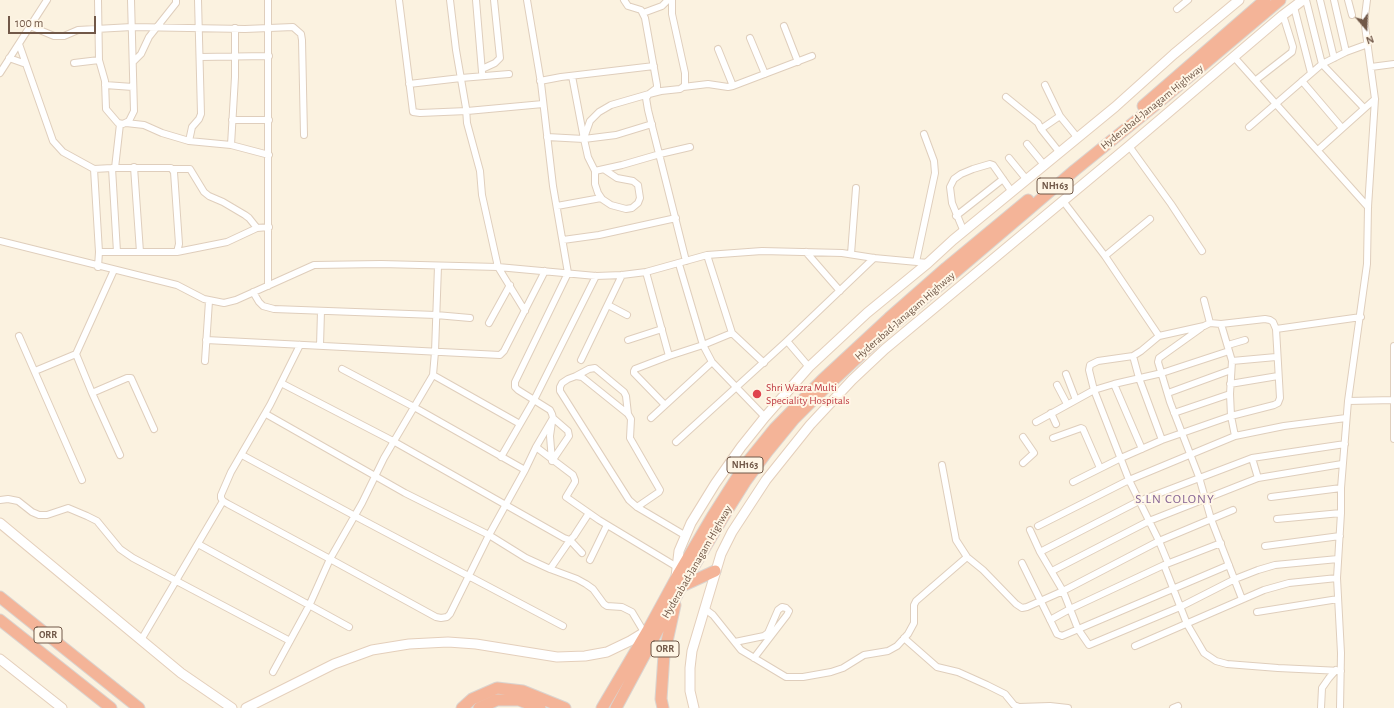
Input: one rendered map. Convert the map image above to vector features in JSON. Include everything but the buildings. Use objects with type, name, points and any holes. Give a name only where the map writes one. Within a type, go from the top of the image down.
[{"type":"highway","name":"Hyderabad-Janagam Highway","points":[[616,708],[679,586],[712,517],[745,465],[775,428],[822,380],[946,268],[1149,100],[1265,0]]},
{"type":"highway","name":"Hyderabad-Janagam Highway","points":[[602,708],[646,631],[679,586],[745,482],[766,452],[789,425],[824,389],[887,330],[1069,175],[1159,102],[1280,0]]},
{"type":"highway","points":[[679,586],[715,571]]},
{"type":"highway","name":"ORR","points":[[663,708],[661,699],[664,655],[679,586]]},
{"type":"highway","name":"ORR","points":[[0,597],[140,708]]},
{"type":"highway","name":"ORR","points":[[0,620],[110,708]]},
{"type":"highway","points":[[462,708],[472,699],[497,688],[522,691],[565,708]]},
{"type":"highway","points":[[479,708],[497,700],[519,700],[540,708]]},
{"type":"street","points":[[0,73],[47,0]]},
{"type":"street","points":[[98,0],[99,60],[105,85],[106,109],[118,123],[144,125],[162,133],[188,141],[230,145],[269,155]]},
{"type":"street","points":[[117,252],[114,168],[123,124],[134,111],[131,0]]},
{"type":"street","points":[[133,62],[142,54],[149,37],[176,3],[176,0]]},
{"type":"street","points":[[188,141],[192,127],[199,119],[201,114],[198,0]]},
{"type":"street","points":[[268,0],[268,286]]},
{"type":"street","points":[[399,0],[413,112],[466,111],[543,104]]},
{"type":"street","points":[[450,0],[467,123],[480,171],[482,195],[498,267],[525,311]]},
{"type":"street","points":[[476,0],[483,76]]},
{"type":"street","points":[[482,69],[495,63],[500,58],[494,0]]},
{"type":"street","points":[[528,0],[568,273],[515,382],[516,389],[550,410],[553,418],[568,431],[569,436],[552,461]]},
{"type":"street","points":[[624,0],[628,6],[641,10],[643,13],[657,85],[657,88],[648,94],[646,98],[648,110],[686,261]]},
{"type":"street","points":[[643,13],[662,6],[670,0],[685,73],[685,85],[683,87]]},
{"type":"street","points":[[1177,9],[1188,0]]},
{"type":"street","points":[[679,586],[677,566],[679,550],[691,524],[715,484],[741,448],[765,417],[809,367],[867,314],[953,240],[1045,166],[1239,0]]},
{"type":"street","points":[[694,708],[690,691],[692,650],[721,554],[732,532],[766,480],[810,425],[852,380],[885,348],[1129,146],[1283,15],[1303,0]]},
{"type":"street","points":[[1306,0],[1322,64],[1364,108]]},
{"type":"street","points":[[1320,0],[1334,58]]},
{"type":"street","points":[[1334,0],[1346,52]]},
{"type":"street","points":[[1348,0],[1352,15]]},
{"type":"street","points":[[1340,708],[1338,671],[1341,653],[1337,578],[1342,464],[1348,402],[1361,317],[1367,264],[1368,207],[1375,99],[1365,16],[1367,0]]},
{"type":"street","points":[[1294,7],[1311,73]]},
{"type":"street","points":[[1256,80],[1292,52],[1293,47],[1283,15]]},
{"type":"street","points":[[30,26],[54,36],[64,36],[78,30],[132,27],[293,27],[301,34],[304,134]]},
{"type":"street","points":[[784,26],[798,62]]},
{"type":"street","points":[[230,145],[235,28]]},
{"type":"street","points":[[750,38],[765,74]]},
{"type":"street","points":[[18,44],[53,141],[63,152],[94,170],[134,167],[190,169],[204,192],[245,215],[257,228]]},
{"type":"street","points":[[1249,126],[1277,104],[1322,64],[1346,52],[1368,44]]},
{"type":"street","points":[[718,49],[733,86]]},
{"type":"street","points":[[200,57],[269,56]]},
{"type":"street","points":[[584,139],[590,121],[598,112],[611,105],[648,94],[680,89],[683,87],[708,84],[728,87],[733,86],[812,56]]},
{"type":"street","points":[[1234,57],[1368,207]]},
{"type":"street","points":[[9,58],[26,64]]},
{"type":"street","points":[[74,63],[99,60]]},
{"type":"street","points":[[1372,67],[1394,64]]},
{"type":"street","points":[[540,81],[654,66]]},
{"type":"street","points":[[409,84],[509,74]]},
{"type":"street","points":[[572,76],[588,157],[595,171],[595,184],[601,198],[611,205],[626,209],[632,208],[638,203],[640,198],[638,185],[633,181],[618,178],[605,170]]},
{"type":"street","points":[[1302,81],[1342,128]]},
{"type":"street","points":[[105,85],[133,86]]},
{"type":"street","points":[[1045,85],[1060,116],[1078,137]]},
{"type":"street","points":[[1006,97],[1038,123],[1041,129],[1060,152]]},
{"type":"street","points":[[1318,150],[1375,99]]},
{"type":"street","points":[[1041,129],[1060,116]]},
{"type":"street","points":[[232,120],[269,120]]},
{"type":"street","points":[[547,137],[584,139],[616,135],[652,124]]},
{"type":"street","points":[[916,262],[935,173],[934,161],[924,134]]},
{"type":"street","points":[[1027,144],[1045,166]]},
{"type":"street","points":[[1129,146],[1171,204],[1202,251]]},
{"type":"street","points":[[595,171],[605,170],[690,147]]},
{"type":"street","points":[[1009,158],[1027,180]]},
{"type":"street","points":[[964,232],[956,216],[952,203],[950,188],[954,179],[961,174],[990,164],[993,165],[1012,192]]},
{"type":"street","points":[[134,167],[140,252]]},
{"type":"street","points":[[173,169],[179,244],[177,252]]},
{"type":"street","points":[[94,170],[99,252],[98,267]]},
{"type":"street","points":[[956,216],[1003,179]]},
{"type":"street","points":[[851,254],[856,188]]},
{"type":"street","points":[[557,206],[601,198]]},
{"type":"street","points":[[1063,201],[1105,256],[1159,336]]},
{"type":"street","points":[[563,240],[599,235],[676,218]]},
{"type":"street","points":[[1105,256],[1150,219]]},
{"type":"street","points":[[99,252],[177,252],[227,242],[257,228],[269,227]]},
{"type":"street","points":[[0,241],[98,267],[177,285],[209,301],[224,304],[314,265],[381,264],[498,267],[596,276],[646,272],[707,255],[762,251],[842,253],[874,258],[928,263]]},
{"type":"street","points":[[806,252],[840,291]]},
{"type":"street","points":[[707,255],[732,333],[764,363]]},
{"type":"street","points":[[676,442],[764,363],[874,258]]},
{"type":"street","points":[[679,264],[702,345],[712,362],[765,417]]},
{"type":"street","points":[[273,672],[309,606],[330,559],[355,516],[393,441],[433,375],[438,266]]},
{"type":"street","points":[[35,371],[76,354],[114,270]]},
{"type":"street","points":[[206,340],[500,355],[504,351],[545,271]]},
{"type":"street","points":[[646,272],[669,356]]},
{"type":"street","points":[[581,360],[622,275]]},
{"type":"street","points":[[501,457],[534,400],[596,276]]},
{"type":"street","points":[[489,323],[510,285]]},
{"type":"street","points":[[253,292],[263,306],[274,309],[436,315],[470,318]]},
{"type":"street","points":[[1204,300],[1207,324]]},
{"type":"street","points":[[204,362],[209,301]]},
{"type":"street","points":[[608,305],[627,315]]},
{"type":"street","points":[[320,346],[321,311]]},
{"type":"street","points":[[1276,329],[1361,317]]},
{"type":"street","points":[[1073,482],[1121,458],[1162,440],[1231,416],[1278,403],[1280,398],[1276,357],[1276,329],[1273,322],[1265,319],[1221,324],[1207,324],[1159,336],[1133,356],[1098,361],[1090,365],[1089,370],[1094,390],[1121,458],[1129,480],[1159,541],[1173,588],[1187,624],[1204,654],[1216,661],[1227,664],[1338,671]]},
{"type":"street","points":[[1207,324],[1159,358],[1158,362],[1174,413],[1199,477],[1211,519],[1242,599]]},
{"type":"street","points":[[1221,324],[1232,361],[1230,394],[1231,416],[1235,436]]},
{"type":"street","points":[[628,340],[662,329]]},
{"type":"street","points":[[665,405],[634,373],[635,370],[732,333]]},
{"type":"street","points":[[19,336],[82,480]]},
{"type":"street","points":[[787,340],[809,367]]},
{"type":"street","points":[[1036,422],[1094,390],[1162,373],[1245,340]]},
{"type":"street","points":[[300,345],[266,414],[231,472],[221,496],[223,501],[436,617],[447,617],[450,614],[489,535],[553,418]]},
{"type":"street","points":[[1394,346],[1394,439]]},
{"type":"street","points":[[76,354],[120,456]]},
{"type":"street","points":[[1133,356],[1139,378],[1162,440]]},
{"type":"street","points":[[1232,361],[1276,357]]},
{"type":"street","points":[[651,418],[712,362]]},
{"type":"street","points":[[637,507],[660,490],[630,438],[632,424],[628,414],[626,396],[624,392],[596,368],[589,369],[562,382],[560,391],[628,500],[637,507],[686,536]]},
{"type":"street","points":[[342,369],[414,407],[525,470]]},
{"type":"street","points":[[1168,393],[1231,370]]},
{"type":"street","points":[[1066,374],[1076,400]]},
{"type":"street","points":[[433,375],[520,424]]},
{"type":"street","points":[[576,376],[582,377],[628,414]]},
{"type":"street","points":[[1230,384],[1278,376]]},
{"type":"street","points":[[92,392],[131,378],[154,429]]},
{"type":"street","points":[[281,383],[393,441],[570,540],[582,553]]},
{"type":"street","points":[[1114,384],[1142,449]]},
{"type":"street","points":[[1057,385],[1067,404]]},
{"type":"street","points":[[1174,413],[1230,394]]},
{"type":"street","points":[[1348,402],[1394,400]]},
{"type":"street","points":[[1051,413],[1056,424]]},
{"type":"street","points":[[246,708],[334,664],[372,650],[409,644],[448,642],[482,644],[557,657],[586,656],[607,652],[630,641],[646,631],[635,615],[628,609],[607,606],[593,589],[586,584],[526,558],[489,535],[405,493],[266,414]]},
{"type":"street","points":[[552,461],[550,436],[553,418]]},
{"type":"street","points":[[1038,526],[1129,480],[1235,436],[1284,426],[1346,418]]},
{"type":"street","points":[[1053,438],[1081,428],[1083,429],[1100,468]]},
{"type":"street","points":[[1023,437],[1034,453],[1023,464]]},
{"type":"street","points":[[1040,552],[1139,501],[1252,458],[1345,444]]},
{"type":"street","points":[[536,447],[552,461],[575,477],[575,482],[566,497],[607,525],[677,566]]},
{"type":"street","points":[[242,454],[355,516],[563,626]]},
{"type":"street","points":[[1252,458],[1258,478]]},
{"type":"street","points":[[1052,571],[1149,521],[1258,478],[1342,464]]},
{"type":"street","points":[[942,465],[956,540],[967,557],[983,570],[1020,607],[1027,607],[1041,602],[1159,541],[1233,510]]},
{"type":"street","points":[[1271,496],[1341,488]]},
{"type":"street","points":[[0,500],[8,499],[18,501],[32,512],[39,515],[47,515],[68,508],[87,516],[97,521],[120,549],[290,641]]},
{"type":"street","points":[[141,640],[223,501]]},
{"type":"street","points":[[550,569],[589,513]]},
{"type":"street","points":[[1277,519],[1341,513]]},
{"type":"street","points":[[0,523],[181,673],[232,708]]},
{"type":"street","points":[[590,560],[607,525]]},
{"type":"street","points":[[1030,530],[1040,552],[1063,591],[1078,628],[1088,644],[1091,645],[1180,606],[1235,579],[1266,567],[1338,559]]},
{"type":"street","points":[[1264,546],[1340,536]]},
{"type":"street","points":[[1050,620],[1070,609],[1166,564],[1221,543]]},
{"type":"street","points":[[198,544],[349,627]]},
{"type":"street","points":[[705,609],[714,615],[741,650],[786,677],[803,677],[831,672],[843,668],[864,655],[888,652],[908,634],[914,623],[914,605],[916,601],[967,557]]},
{"type":"street","points":[[1022,563],[1057,634],[1060,636],[1229,565]]},
{"type":"street","points":[[1135,646],[1264,590],[1289,584],[1337,578]]},
{"type":"street","points":[[1257,612],[1338,599]]},
{"type":"street","points":[[735,642],[764,636],[768,633],[778,610],[782,607],[786,608],[789,611],[787,615],[754,658]]},
{"type":"street","points":[[904,638],[937,667],[958,672],[987,685],[1005,694],[1014,705],[1019,707],[1050,706],[1068,708]]},
{"type":"street","points":[[0,659],[62,708]]},
{"type":"street","points":[[1321,708],[1322,688],[1329,678],[1338,671]]},
{"type":"place","name":"Shri Wazra Multi Speciality Hospitals","points":[[757,394]]},
{"type":"district","name":"S.LN COLONY","points":[[1175,499]]}]
